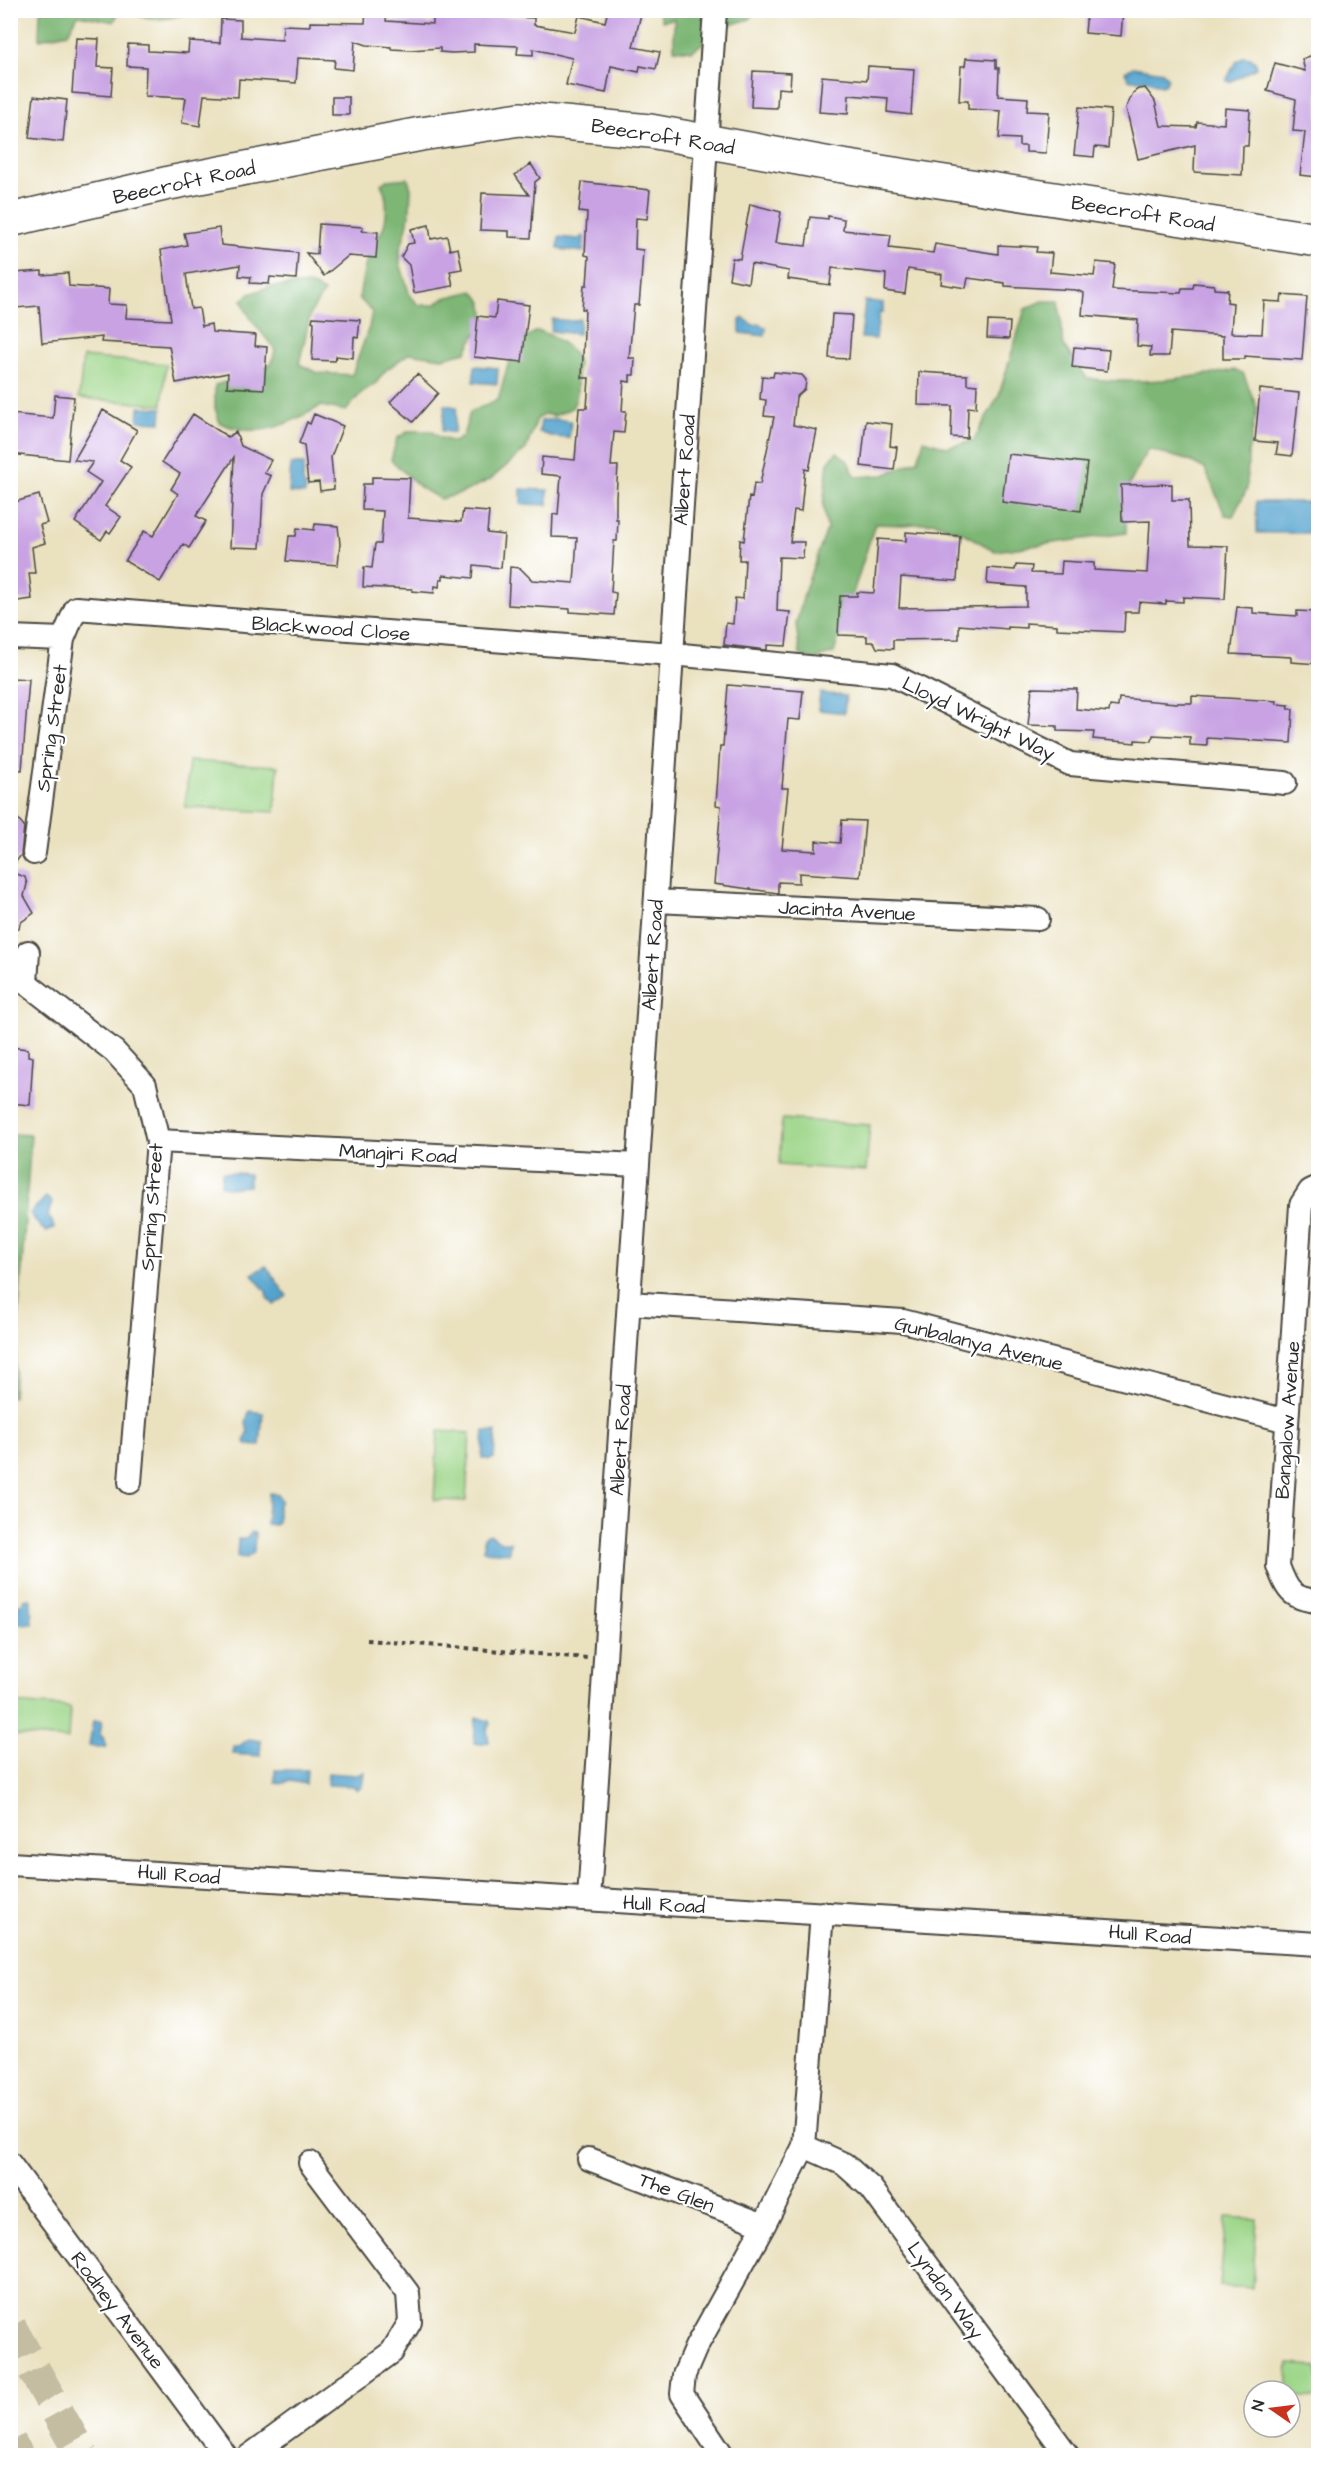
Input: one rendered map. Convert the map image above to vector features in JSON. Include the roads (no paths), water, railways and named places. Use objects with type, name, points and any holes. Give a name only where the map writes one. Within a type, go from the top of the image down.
[{"type":"main road","name":"Beecroft Road","points":[[10,220],[170,183],[421,134],[520,119],[650,131],[836,165],[1318,240]]},
{"type":"street","name":"Albert Road","points":[[589,1899],[715,10]]},
{"type":"street","name":"Blackwood Close","points":[[63,639],[76,608],[672,654]]},
{"type":"street","points":[[10,637],[63,639]]},
{"type":"street","name":"Spring Street","points":[[34,853],[63,639]]},
{"type":"street","name":"Lloyd Wright Way","points":[[672,654],[892,675],[1070,764],[1285,783]]},
{"type":"street","name":"Jacinta Avenue","points":[[656,901],[1038,919]]},
{"type":"street","name":"Spring Street","points":[[28,952],[18,986],[114,1051],[145,1084],[158,1141],[130,1482]]},
{"type":"street","name":"Mangiri Road","points":[[158,1141],[638,1165]]},
{"type":"street","name":"Bangalow Avenue","points":[[1318,1187],[1310,1191],[1301,1206],[1278,1566],[1286,1589],[1305,1600],[1318,1601]]},
{"type":"street","name":"Gunbalanya Avenue","points":[[629,1303],[903,1321],[1287,1421]]},
{"type":"street","name":"Hull Road","points":[[10,1864],[1318,1944]]},
{"type":"street","points":[[723,2456],[682,2394],[684,2375],[696,2347],[764,2225],[804,2146],[822,1913]]},
{"type":"street","name":"Lyndon Way","points":[[804,2146],[844,2164],[871,2188],[1068,2456]]},
{"type":"street","name":"The Glen","points":[[589,2159],[764,2225]]},
{"type":"street","points":[[249,2456],[392,2352],[410,2322],[408,2293],[310,2163]]},
{"type":"street","name":"Rodney Avenue","points":[[10,2164],[226,2456]]},
{"type":"water","points":[[1244,57],[1251,58],[1256,63],[1256,68],[1230,82],[1226,81],[1235,63]]},
{"type":"water","points":[[1133,67],[1163,72],[1168,79],[1166,84],[1161,86],[1146,80],[1129,80],[1125,72]]},
{"type":"water","points":[[559,237],[579,239],[584,237],[583,252],[558,249]]},
{"type":"water","points":[[865,301],[883,303],[883,312],[879,314],[876,339],[861,338]]},
{"type":"water","points":[[744,318],[753,325],[760,324],[766,328],[765,336],[740,333],[740,320]]},
{"type":"water","points":[[552,319],[572,321],[580,319],[579,334],[551,331]]},
{"type":"water","points":[[475,366],[498,368],[497,384],[473,382]]},
{"type":"water","points":[[445,405],[457,407],[454,433],[442,431]]},
{"type":"water","points":[[139,407],[162,408],[161,422],[138,421]]},
{"type":"water","points":[[554,419],[571,421],[569,438],[553,437],[539,432],[541,421]]},
{"type":"water","points":[[291,464],[304,464],[305,494],[289,493]]},
{"type":"water","points":[[521,489],[548,490],[548,505],[521,504]]},
{"type":"water","points":[[1256,502],[1314,502],[1314,533],[1257,533]]},
{"type":"water","points":[[820,693],[846,696],[844,713],[818,710]]},
{"type":"water","points":[[222,1172],[249,1174],[249,1186],[228,1188],[221,1185]]},
{"type":"water","points":[[46,1197],[52,1202],[48,1216],[54,1228],[47,1232],[40,1227],[30,1213]]},
{"type":"water","points":[[266,1266],[287,1296],[274,1305],[252,1274]]},
{"type":"water","points":[[249,1411],[263,1413],[260,1446],[247,1445],[245,1442]]},
{"type":"water","points":[[484,1431],[496,1432],[494,1458],[490,1460],[482,1458]]},
{"type":"water","points":[[269,1493],[278,1494],[281,1501],[278,1506],[278,1522],[275,1525],[266,1524]]},
{"type":"water","points":[[251,1532],[255,1533],[254,1552],[246,1558],[237,1557],[238,1539],[246,1539]]},
{"type":"water","points":[[490,1534],[501,1542],[510,1542],[509,1553],[484,1551],[484,1537]]},
{"type":"water","points":[[23,1599],[31,1599],[32,1624],[18,1624],[18,1604],[23,1604]]},
{"type":"water","points":[[476,1717],[489,1721],[490,1725],[487,1729],[489,1742],[474,1743]]},
{"type":"water","points":[[93,1721],[102,1721],[100,1735],[106,1747],[89,1746]]},
{"type":"water","points":[[249,1739],[261,1741],[260,1756],[232,1754],[233,1746],[239,1746]]},
{"type":"water","points":[[275,1770],[307,1770],[306,1784],[290,1781],[280,1784],[275,1782]]},
{"type":"water","points":[[364,1772],[362,1787],[357,1790],[353,1786],[327,1785],[328,1773],[357,1775]]},
{"type":"tunnel","points":[[10,2327],[82,2456]]},
{"type":"tunnel","points":[[10,2443],[18,2456]]}]
